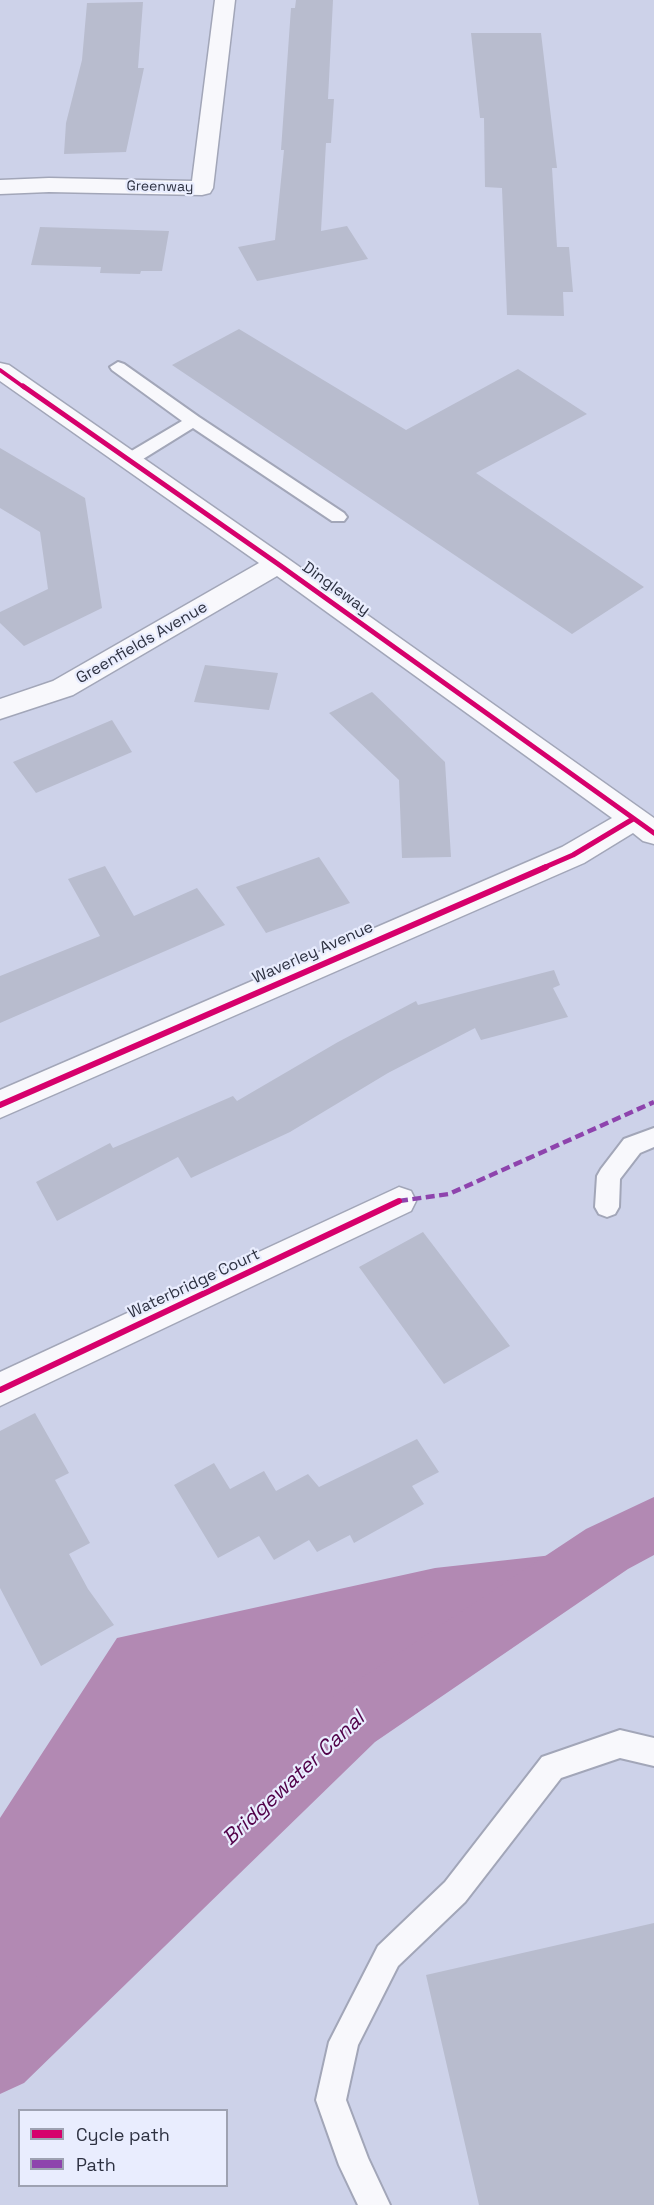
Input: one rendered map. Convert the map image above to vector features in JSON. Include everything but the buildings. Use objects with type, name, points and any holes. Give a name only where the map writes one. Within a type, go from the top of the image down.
[{"type":"street","name":"Greenway","points":[[0,187],[49,185],[202,188],[225,0]]},
{"type":"street","name":"Dingleway","points":[[0,370],[279,564],[643,826]]},
{"type":"street","name":"Greenfields Avenue","points":[[0,708],[63,688],[279,564]]},
{"type":"street","name":"Waverley Avenue","points":[[0,1105],[643,826]]},
{"type":"street","name":"Waterbridge Court","points":[[0,1390],[399,1202]]},
{"type":"lane","points":[[118,367],[193,421],[338,518]]},
{"type":"lane","points":[[129,459],[193,421]]},
{"type":"lane","points":[[607,1207],[609,1176],[632,1146],[654,1137]]},
{"type":"lane","points":[[374,2205],[355,2165],[331,2100],[344,2042],[388,1956],[454,1892],[552,1767],[620,1744],[654,1752]]},
{"type":"shaded area","points":[[607,1549],[353,1720],[0,2059],[0,1818],[117,1638],[435,1568]]},
{"type":"waterway","name":"Bridgewater Canal","points":[[0,2059],[353,1720],[607,1549],[654,1525]]},
{"type":"marked path","points":[[399,1201],[449,1194],[654,1102]]},
{"type":"cycle path","points":[[0,370],[278,564],[654,833]]},
{"type":"cycle path","points":[[0,1105],[573,855],[633,819]]},
{"type":"cycle path","points":[[0,1390],[399,1201]]}]
